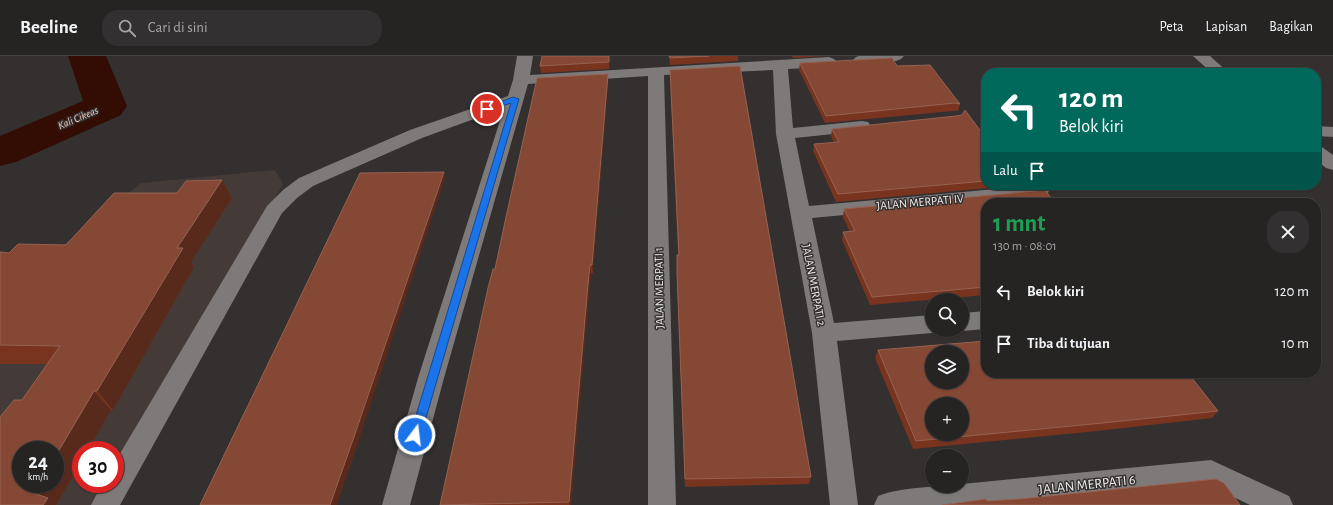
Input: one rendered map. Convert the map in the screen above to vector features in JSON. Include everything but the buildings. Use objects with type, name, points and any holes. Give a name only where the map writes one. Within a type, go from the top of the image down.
[{"type":"street","points":[[396,505],[431,378],[518,90],[525,56]]},
{"type":"street","points":[[105,505],[274,210],[290,194],[306,182],[518,90],[656,71],[780,65],[890,58],[896,56]]},
{"type":"street","points":[[1201,56],[1215,68]]},
{"type":"street","name":"JALAN MERPATI 2","points":[[780,65],[785,134],[824,334],[844,505]]},
{"type":"street","name":"JALAN MERPATI 1","points":[[656,71],[662,505]]},
{"type":"street","points":[[785,134],[877,125]]},
{"type":"street","points":[[1321,131],[1333,132]]},
{"type":"street","points":[[1321,155],[1333,164]]},
{"type":"street","name":"JALAN MERPATI IV","points":[[800,213],[1039,191]]},
{"type":"street","points":[[969,321],[981,320]]},
{"type":"street","points":[[824,334],[925,325]]},
{"type":"street","name":"JALAN MERPATI 6","points":[[888,505],[1211,472],[1279,505]]},
{"type":"shaded area","points":[[275,170],[283,184],[124,457],[124,441],[72,441],[72,493],[103,493],[96,505],[0,505],[0,256],[48,257],[141,183]]},
{"type":"waterway","name":"Kali Cikeas","points":[[0,152],[106,106],[87,56]]},
{"type":"route","points":[[415,435],[515,99],[487,109]]}]
